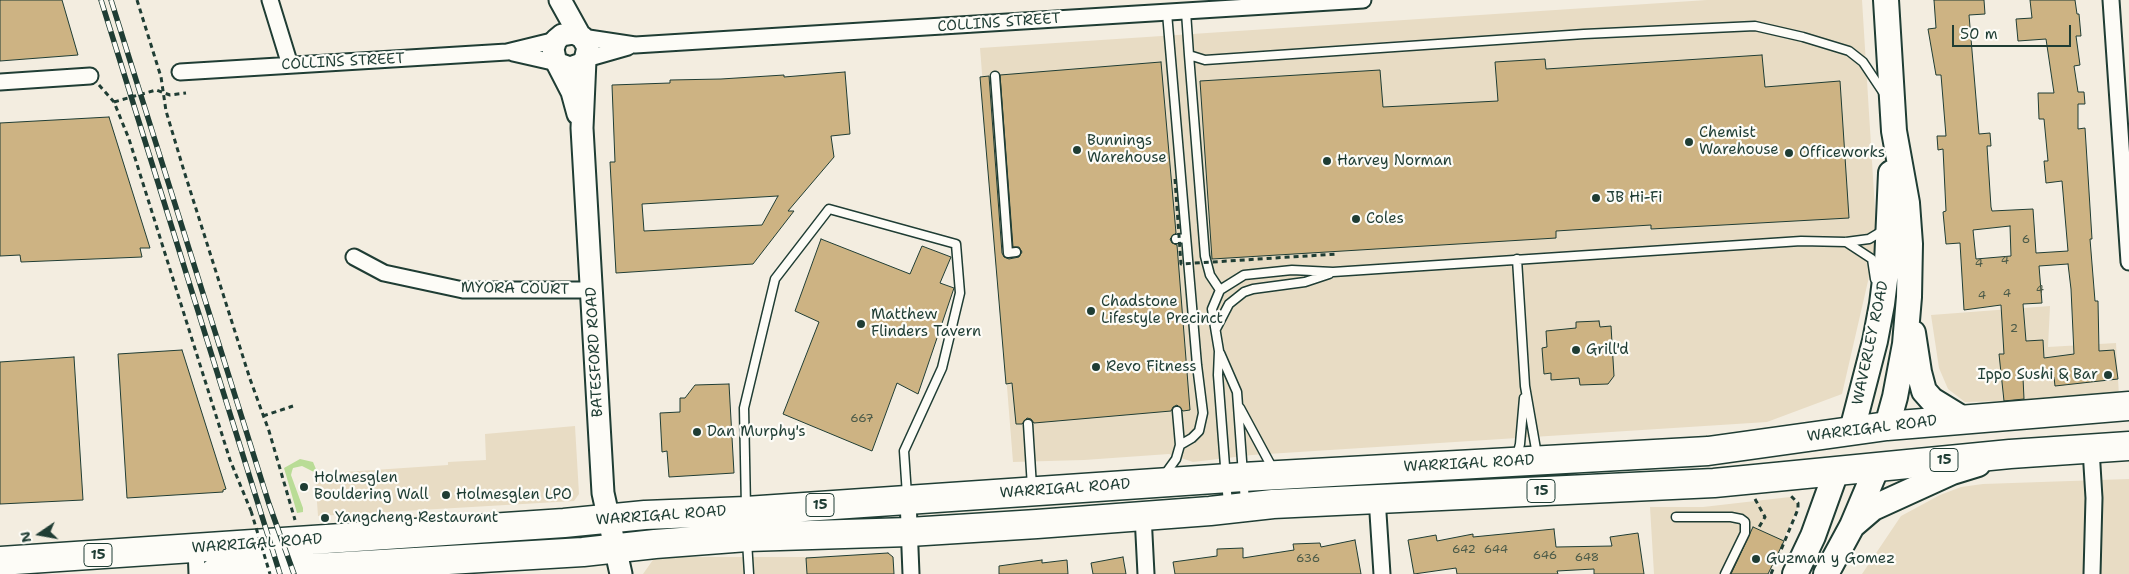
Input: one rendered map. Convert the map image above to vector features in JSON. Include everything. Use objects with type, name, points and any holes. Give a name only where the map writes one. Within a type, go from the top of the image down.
[{"type":"highway","name":"WARRIGAL ROAD","points":[[0,561],[196,561],[318,540],[608,518],[746,511],[1235,477],[1708,450],[1887,426],[2129,406]]},
{"type":"highway","name":"WAVERLEY ROAD","points":[[1877,467],[1887,426]]},
{"type":"highway","name":"WAVERLEY ROAD","points":[[1836,472],[1852,430]]},
{"type":"highway","name":"WARRIGAL ROAD","points":[[213,574],[328,568],[617,562],[747,538],[909,532],[1377,498],[1714,483],[2010,454],[2129,446]]},
{"type":"main road","name":"WAVERLEY ROAD","points":[[1886,0],[1894,132],[1907,203],[1910,244],[1909,297],[1904,352],[1887,426]]},
{"type":"main road","name":"WAVERLEY ROAD","points":[[1852,430],[1875,341],[1888,264],[1894,132]]},
{"type":"main road","points":[[1909,297],[1919,372],[1924,391],[1932,400],[1963,419]]},
{"type":"main road","points":[[1852,526],[1872,508],[1952,472],[2010,454]]},
{"type":"main road","name":"WAVERLEY ROAD","points":[[1826,574],[1852,526],[1877,467]]},
{"type":"main road","name":"WAVERLEY ROAD","points":[[1795,574],[1813,536],[1836,472]]},
{"type":"street","points":[[270,0],[290,65]]},
{"type":"street","points":[[550,0],[557,39],[553,49],[558,63],[570,68],[581,64],[586,59],[588,48],[560,0]]},
{"type":"street","name":"COLLINS STREET","points":[[586,59],[634,45],[1186,12],[1257,3],[1363,0]]},
{"type":"street","points":[[2111,0],[2129,262]]},
{"type":"street","points":[[557,39],[568,33],[581,36]]},
{"type":"street","name":"COLLINS STREET","points":[[581,36],[634,45]]},
{"type":"street","name":"COLLINS STREET","points":[[180,72],[507,52],[557,39]]},
{"type":"street","name":"COLLINS STREET","points":[[507,52],[558,63]]},
{"type":"street","name":"BATESFORD ROAD","points":[[586,59],[582,128],[603,493],[617,562]]},
{"type":"street","name":"BATESFORD ROAD","points":[[558,63],[572,92],[582,128]]},
{"type":"street","points":[[0,82],[90,76]]},
{"type":"street","name":"MYORA COURT","points":[[354,257],[384,273],[463,290],[591,290]]},
{"type":"street","points":[[2092,449],[2094,498],[2092,574]]},
{"type":"street","points":[[1377,498],[1382,574]]},
{"type":"street","points":[[908,499],[911,574]]},
{"type":"street","points":[[1143,515],[1146,574]]},
{"type":"lane","points":[[1186,12],[1205,256],[1210,275],[1220,290]]},
{"type":"lane","points":[[1166,13],[1197,365],[1203,413],[1199,431],[1180,445]]},
{"type":"lane","points":[[1189,55],[1205,60],[1584,34],[1755,26],[1803,37],[1854,54],[1866,66],[1892,105]]},
{"type":"lane","points":[[995,76],[1008,253],[1016,252]]},
{"type":"lane","points":[[746,511],[744,408],[775,279],[829,209],[956,244],[960,293],[942,368],[904,451],[908,499]]},
{"type":"lane","points":[[1237,508],[1235,477],[1218,375],[1219,351],[1212,310],[1220,290],[1244,275],[1292,270],[1333,272],[1802,241],[1846,242],[1872,238],[1890,224]]},
{"type":"lane","points":[[1176,239],[1186,238]]},
{"type":"lane","points":[[1846,242],[1869,256],[1874,267],[1875,341]]},
{"type":"lane","points":[[1517,259],[1525,386],[1534,447],[1527,460]]},
{"type":"lane","points":[[1216,329],[1229,304],[1244,292],[1253,289],[1305,282],[1333,272]]},
{"type":"lane","points":[[1219,351],[1235,382],[1238,401],[1235,477],[1237,508]]},
{"type":"lane","points":[[1525,386],[1520,444],[1527,460]]},
{"type":"lane","points":[[1238,401],[1276,475]]},
{"type":"lane","points":[[1159,483],[1176,459],[1180,445],[1177,411]]},
{"type":"lane","points":[[1028,424],[1032,491]]},
{"type":"lane","points":[[1676,517],[1731,517],[1745,522],[1745,533],[1726,574]]},
{"type":"lane","points":[[747,538],[749,574]]},
{"type":"path","points":[[136,0],[164,92],[166,111],[184,171],[296,522],[309,521],[318,540]]},
{"type":"path","points":[[90,76],[114,102],[129,139],[230,460],[251,511],[260,573]]},
{"type":"path","points":[[114,102],[156,90],[170,94],[186,93]]},
{"type":"path","points":[[1175,179],[1181,264],[1337,254]]},
{"type":"path","points":[[262,416],[293,406]]},
{"type":"path","points":[[1755,499],[1765,517],[1758,529]]},
{"type":"shaded area","points":[[1707,0],[1862,0],[1877,242],[1842,394],[1767,422],[1252,455],[1193,462],[1169,454],[1084,460],[1013,462],[980,48]]},
{"type":"shaded area","points":[[2050,306],[2048,347],[2116,343],[2119,396],[1965,402],[1948,389],[1939,368],[1931,315]]},
{"type":"shaded area","points":[[575,426],[579,494],[574,501],[318,516],[315,474],[448,465],[448,462],[486,460],[485,434]]},
{"type":"shaded area","points":[[2129,479],[2129,574],[1862,574],[1901,516],[1940,495],[1961,487],[1983,484]]},
{"type":"shaded area","points":[[1790,497],[1797,503],[1797,509],[1768,574],[1654,574],[1650,507],[1703,507]]},
{"type":"shaded area","points":[[655,557],[835,557],[865,574],[643,574]]},
{"type":"green space","points":[[300,459],[313,462],[318,474],[302,466],[293,468],[291,475],[303,508],[303,512],[297,513],[284,468]]},
{"type":"building","points":[[0,0],[62,0],[78,55],[0,61]]},
{"type":"building","points":[[1934,0],[1984,0],[1985,14],[1969,15],[1979,134],[1990,133],[1991,146],[1987,146],[1992,211],[2033,209],[2036,253],[2068,251],[2062,181],[2046,183],[2044,161],[2048,161],[2044,119],[2039,119],[2038,93],[2054,93],[2046,39],[2018,41],[2016,19],[2032,18],[2030,0],[2075,0],[2077,14],[2079,14],[2081,36],[2076,36],[2080,65],[2074,66],[2078,92],[2084,92],[2085,104],[2078,104],[2078,129],[2085,128],[2092,239],[2090,239],[2095,301],[2098,301],[2099,351],[2114,350],[2118,379],[2055,386],[2054,377],[2023,378],[2024,399],[2004,401],[1999,354],[2004,354],[2001,305],[1964,310],[1960,243],[1946,244],[1943,212],[1946,211],[1943,149],[1938,150],[1937,136],[1946,136],[1941,75],[1936,75],[1928,29],[1936,28]],"holes":[[[2010,226],[2011,256],[1976,259],[1973,230]],[[2068,264],[2074,354],[2044,358],[2043,340],[2026,341],[2023,304],[2042,303],[2039,266]]]},
{"type":"building","points":[[1762,55],[1765,87],[1840,81],[1849,218],[1651,229],[1651,225],[1556,231],[1556,238],[1212,259],[1200,81],[1380,70],[1383,107],[1498,101],[1495,62],[1545,59],[1546,69]]},
{"type":"building","name":"Chadstone Lifestyle Precinct","points":[[1161,62],[1176,233],[1170,239],[1172,243],[1177,245],[1190,410],[1183,411],[1177,405],[1171,411],[1034,423],[1031,419],[1027,418],[1022,424],[1016,424],[1012,383],[1006,384],[980,77],[989,76],[1002,253],[1004,257],[1009,259],[1019,257],[1022,252],[1019,247],[1013,247],[1000,75]]},
{"type":"building","points":[[845,72],[850,134],[831,136],[834,157],[788,211],[794,211],[753,264],[616,273],[610,162],[615,162],[612,85],[670,83],[670,80],[784,75],[784,77]],"holes":[[[778,196],[762,225],[644,231],[642,204]]]},
{"type":"building","points":[[109,117],[150,248],[140,248],[142,257],[21,262],[20,255],[0,256],[0,123]]},
{"type":"building","points":[[821,239],[910,274],[922,246],[951,257],[940,283],[954,288],[918,394],[897,383],[872,451],[783,414],[819,322],[795,311]]},
{"type":"building","name":"Grill'd","points":[[1599,321],[1600,327],[1611,326],[1614,376],[1608,384],[1580,385],[1579,378],[1551,380],[1551,373],[1544,374],[1542,348],[1547,347],[1546,331],[1576,328],[1576,322]]},
{"type":"building","points":[[182,350],[226,489],[223,492],[127,498],[118,354]]},
{"type":"building","points":[[74,357],[83,500],[0,504],[0,362]]},
{"type":"building","name":"Dan Murphy's","points":[[729,384],[734,473],[669,477],[667,451],[662,452],[660,413],[680,412],[680,398],[685,398],[695,385]]},
{"type":"building","name":"Guzman y Gomez","points":[[1753,527],[1784,541],[1768,574],[1731,574]]},
{"type":"building","points":[[1554,529],[1556,547],[1612,546],[1610,537],[1638,533],[1644,574],[1594,574],[1594,569],[1557,571],[1558,574],[1457,574],[1456,568],[1414,574],[1408,540],[1436,535],[1437,541],[1473,534],[1473,537]]},
{"type":"building","points":[[1355,540],[1361,574],[1175,574],[1173,562],[1217,556],[1217,549],[1243,548],[1243,558],[1294,550],[1293,544],[1320,543],[1321,547]]},
{"type":"building","points":[[888,553],[893,557],[894,574],[807,574],[806,558]]},
{"type":"building","points":[[1123,557],[1126,574],[1093,574],[1091,563]]},
{"type":"building","points":[[1042,560],[1042,563],[1067,560],[1068,574],[999,574],[999,566]]},
{"type":"railway","points":[[101,0],[280,574]]},
{"type":"railway","points":[[111,0],[269,504],[294,574]]},
{"type":"place","name":"Chemist Warehouse","points":[[1689,142]]},
{"type":"place","name":"Bunnings Warehouse","points":[[1077,150]]},
{"type":"place","name":"Officeworks","points":[[1789,153]]},
{"type":"place","name":"Harvey Norman","points":[[1327,161]]},
{"type":"place","name":"JB Hi-Fi","points":[[1596,198]]},
{"type":"place","name":"Coles","points":[[1356,219]]},
{"type":"place","name":"Chadstone Lifestyle Precinct","points":[[1091,311]]},
{"type":"place","name":"Matthew Flinders Tavern","points":[[861,324]]},
{"type":"place","name":"Grill'd","points":[[1576,350]]},
{"type":"place","name":"Revo Fitness","points":[[1096,367]]},
{"type":"place","name":"Ippo Sushi & Bar","points":[[2108,375]]},
{"type":"place","name":"Dan Murphy's","points":[[697,432]]},
{"type":"place","name":"Holmesglen Bouldering Wall","points":[[304,487]]},
{"type":"place","name":"Holmesglen LPO","points":[[446,495]]},
{"type":"place","name":"Yangcheng Restaurant","points":[[325,518]]},
{"type":"place","name":"Guzman y Gomez","points":[[1756,559]]}]
